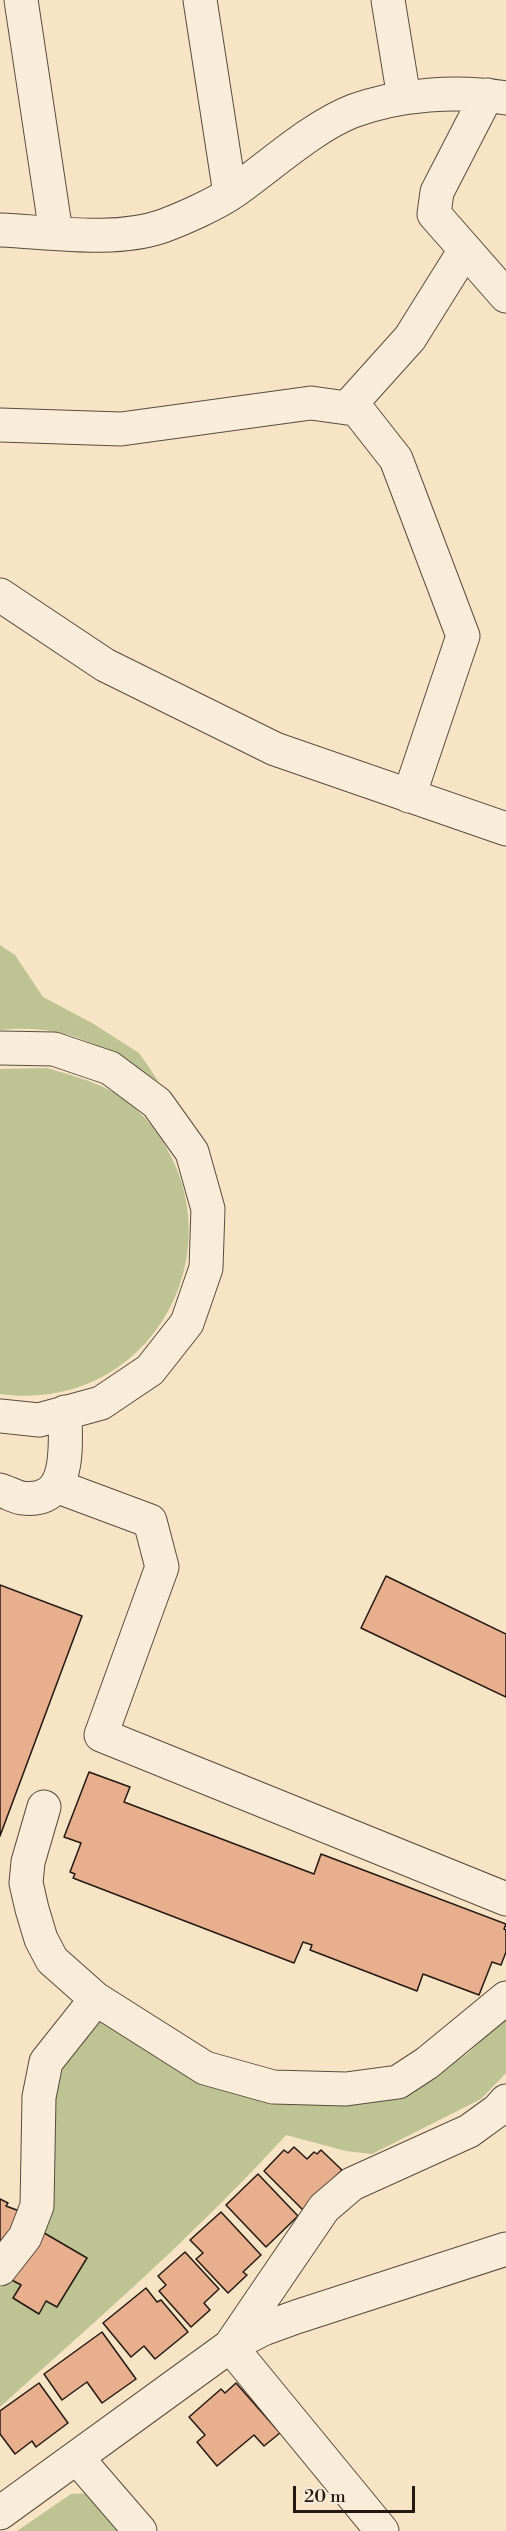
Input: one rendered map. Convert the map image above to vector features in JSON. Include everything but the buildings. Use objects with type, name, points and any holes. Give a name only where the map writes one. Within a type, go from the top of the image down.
[{"type":"street","points":[[21,0],[56,233]]},
{"type":"street","points":[[200,0],[230,194]]},
{"type":"street","points":[[388,0],[404,98]]},
{"type":"street","points":[[0,230],[124,235],[162,226],[230,194],[314,133],[352,112],[404,98],[496,96]]},
{"type":"street","points":[[496,96],[437,192],[434,214],[506,296]]},
{"type":"street","points":[[0,425],[121,429],[311,403],[347,408],[410,338],[465,250]]},
{"type":"street","points":[[352,403],[396,459],[463,636],[409,796]]},
{"type":"street","points":[[0,595],[105,665],[275,749],[506,829]]},
{"type":"street","points":[[0,1048],[54,1048],[110,1068],[158,1103],[192,1152],[208,1209],[206,1268],[187,1323],[150,1370],[101,1403],[39,1420],[0,1416]]},
{"type":"street","points":[[0,1490],[23,1498],[52,1492],[66,1461],[64,1412]]},
{"type":"street","points":[[56,1486],[150,1521],[162,1567],[101,1735],[506,1899]]},
{"type":"street","points":[[44,1807],[28,1862],[26,1883],[41,1939],[52,1960],[96,1999],[155,2039],[205,2068],[273,2087],[346,2089],[398,2082],[428,2063],[506,1998]]},
{"type":"street","points":[[0,2269],[25,2237],[37,2206],[39,2097],[46,2062],[96,1999]]},
{"type":"street","points":[[230,2346],[324,2208],[352,2184],[469,2131],[498,2110],[506,2101]]},
{"type":"street","points":[[0,2513],[230,2346],[263,2329],[296,2317],[506,2249]]},
{"type":"street","points":[[230,2346],[382,2531]]},
{"type":"street","points":[[77,2458],[140,2531]]},
{"type":"green space","points":[[0,945],[15,955],[43,997],[92,1023],[139,1053],[159,1082],[103,1048],[66,1034],[46,1030],[0,1030]]},
{"type":"green space","points":[[47,1068],[106,1089],[137,1110],[171,1156],[187,1206],[187,1256],[172,1303],[145,1344],[106,1375],[57,1393],[0,1394],[0,1069]]},
{"type":"green space","points":[[506,2018],[506,2073],[481,2099],[372,2154],[346,2151],[286,2135],[183,2240],[0,2407],[0,2288],[10,2279],[21,2285],[13,2298],[39,2314],[46,2301],[57,2307],[86,2258],[39,2230],[56,2083],[72,2050],[95,2020],[107,2020],[242,2092],[322,2105],[349,2105],[439,2072],[467,2054]]},
{"type":"green space","points":[[89,2493],[123,2531],[17,2531],[71,2494]]}]
